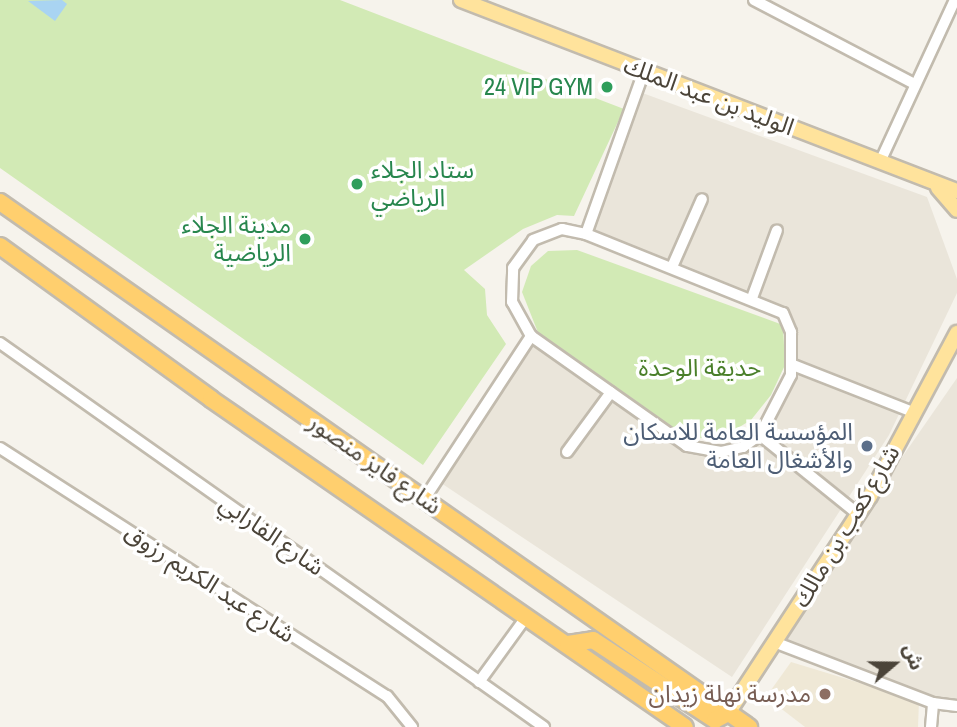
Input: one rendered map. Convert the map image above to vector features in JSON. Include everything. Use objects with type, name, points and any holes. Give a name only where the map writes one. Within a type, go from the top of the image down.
[{"type":"highway","name":"شارع فايز منصور","points":[[0,202],[749,727]]},
{"type":"highway","name":"شارع فايز منصور","points":[[0,246],[211,399],[685,727]]},
{"type":"highway","points":[[568,644],[583,638],[598,642],[698,711],[715,720],[728,713]]},
{"type":"main road","name":"الوليد بن عبد الملك","points":[[461,0],[957,191]]},
{"type":"main road","points":[[927,179],[948,195],[957,210]]},
{"type":"main road","name":"شارع كعب بن مالك","points":[[728,713],[858,514],[957,333]]},
{"type":"street","points":[[754,0],[915,84]]},
{"type":"street","points":[[880,162],[955,0]]},
{"type":"street","points":[[586,234],[644,71]]},
{"type":"street","points":[[672,267],[702,200]]},
{"type":"street","points":[[553,230],[586,234],[752,298],[786,318],[793,365],[784,394],[760,435],[732,450],[695,449],[531,336],[516,311],[510,290],[518,257],[533,240],[553,230]]},
{"type":"street","points":[[752,298],[777,230]]},
{"type":"street","points":[[425,498],[531,336]]},
{"type":"street","name":"شارع الفارابي","points":[[0,343],[544,727]]},
{"type":"street","points":[[793,365],[913,412]]},
{"type":"street","points":[[566,452],[611,392]]},
{"type":"street","points":[[760,435],[858,514]]},
{"type":"street","name":"شارع عبد الكريم رزوق","points":[[0,448],[387,696],[412,727]]},
{"type":"street","points":[[479,682],[527,616]]},
{"type":"street","points":[[774,642],[933,703],[957,706]]},
{"type":"street","points":[[931,727],[933,703]]},
{"type":"shaded area","points":[[637,91],[927,197],[957,279],[957,293],[889,435],[732,677],[438,481],[531,336],[687,446],[704,451],[752,442],[793,365],[786,318],[586,234]]},
{"type":"shaded area","points":[[957,378],[957,706],[774,642]]},
{"type":"shaded area","name":"مدرسة نهلة زيدان","points":[[791,662],[919,701],[918,727],[805,727],[766,697]]},
{"type":"green space","name":"مدينة الجلاء الرياضية","points":[[0,0],[340,0],[624,109],[574,216],[557,215],[523,229],[464,270],[485,289],[487,315],[506,344],[423,465],[0,168]]},
{"type":"green space","name":"حديقة الوحدة","points":[[577,250],[783,325],[785,365],[771,395],[751,420],[723,437],[681,439],[539,335],[522,292],[531,266],[548,251]]},
{"type":"water","points":[[62,0],[67,4],[55,21],[28,1]]},
{"type":"place","name":"24 VIP GYM","points":[[607,87]]},
{"type":"place","name":"ستاد الجلاء الرياضي","points":[[357,184]]},
{"type":"place","name":"مدينة الجلاء الرياضية","points":[[305,239]]},
{"type":"place","name":"المؤسسة العامة للاسكان والأشغال العامة","points":[[867,446]]},
{"type":"place","name":"مدرسة نهلة زيدان","points":[[825,694]]}]
